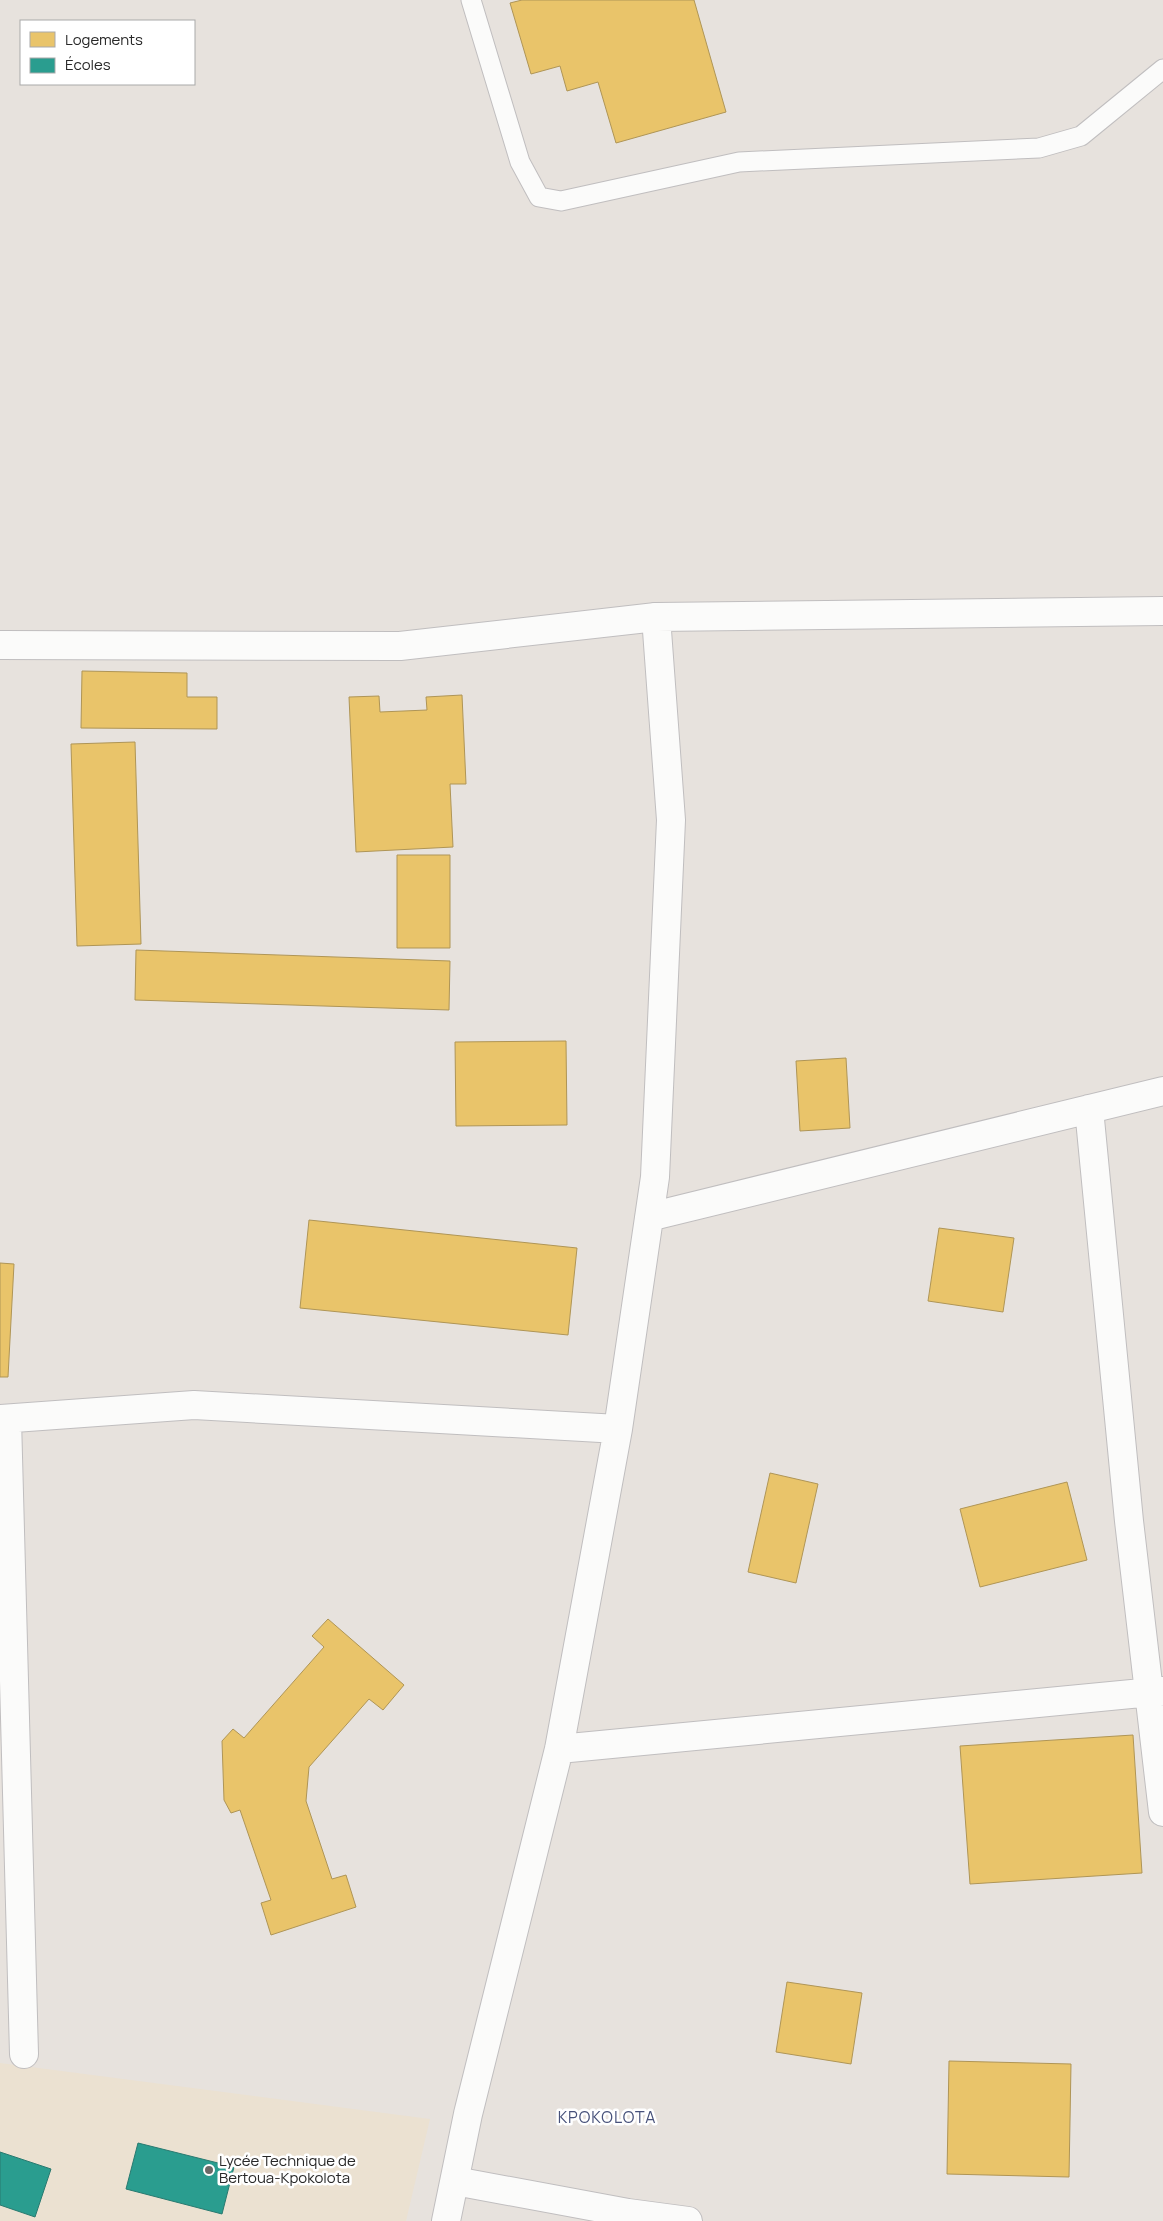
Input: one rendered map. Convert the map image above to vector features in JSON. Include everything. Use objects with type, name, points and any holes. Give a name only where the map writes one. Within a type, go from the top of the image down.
[{"type":"street","points":[[0,645],[400,646],[656,617],[1163,611]]},
{"type":"street","points":[[446,2221],[468,2114],[559,1749],[618,1429],[655,1177],[672,820],[656,617]]},
{"type":"street","points":[[649,1218],[1163,1091]]},
{"type":"street","points":[[1090,1109],[1129,1520],[1156,1692],[1163,1812]]},
{"type":"street","points":[[24,2054],[3,1419],[194,1405],[618,1429]]},
{"type":"street","points":[[559,1749],[1156,1692]]},
{"type":"street","points":[[455,2181],[628,2213],[688,2221]]},
{"type":"lane","points":[[471,0],[520,162],[539,197],[561,201],[739,162],[1039,148],[1082,136],[1163,69]]},
{"type":"shaded area","name":"Lycée Technique de Bertoua-Kpokolota","points":[[0,2063],[430,2119],[406,2221],[0,2221]]},
{"type":"building: Logements","points":[[522,0],[694,0],[726,112],[616,143],[598,82],[567,91],[560,66],[531,74],[510,3]]},
{"type":"building: Logements","points":[[82,671],[187,673],[187,697],[217,697],[217,729],[81,728]]},
{"type":"building: Logements","points":[[462,695],[466,784],[450,784],[453,847],[356,852],[349,697],[379,696],[380,712],[427,710],[426,697]]},
{"type":"building: Logements","points":[[135,742],[141,944],[77,946],[71,744]]},
{"type":"building: Logements","points":[[397,855],[450,855],[450,948],[397,948]]},
{"type":"building: Logements","points":[[136,950],[450,961],[449,1010],[135,1000]]},
{"type":"building: Logements","points":[[566,1041],[567,1125],[456,1126],[455,1042]]},
{"type":"building: Logements","points":[[846,1058],[850,1128],[800,1131],[796,1061]]},
{"type":"building: Logements","points":[[309,1220],[577,1248],[568,1335],[300,1308]]},
{"type":"building: Logements","points":[[939,1228],[1014,1238],[1003,1312],[928,1301]]},
{"type":"building: Logements","points":[[0,1263],[14,1264],[8,1377],[0,1377]]},
{"type":"building: Logements","points":[[770,1473],[818,1484],[796,1583],[748,1572]]},
{"type":"building: Logements","points":[[1067,1482],[1087,1560],[980,1587],[960,1509]]},
{"type":"building: Logements","points":[[328,1619],[404,1685],[383,1710],[369,1699],[309,1767],[306,1801],[332,1879],[346,1875],[356,1907],[271,1935],[261,1903],[271,1900],[240,1810],[231,1813],[224,1800],[222,1741],[233,1729],[244,1738],[324,1647],[312,1636]]},
{"type":"building: Logements","points":[[1133,1735],[1142,1873],[970,1884],[960,1746]]},
{"type":"building: Logements","points":[[787,1982],[862,1993],[851,2064],[776,2052]]},
{"type":"building: Logements","points":[[949,2061],[1071,2064],[1069,2177],[947,2174]]},
{"type":"building: Écoles","points":[[138,2143],[234,2167],[222,2214],[126,2189]]},
{"type":"building: Écoles","points":[[0,2152],[51,2169],[35,2217],[0,2205]]},
{"type":"place","name":"Lycée Technique de Bertoua-Kpokolota","points":[[209,2170]]},
{"type":"district","name":"KPOKOLOTA","points":[[607,2117]]}]
